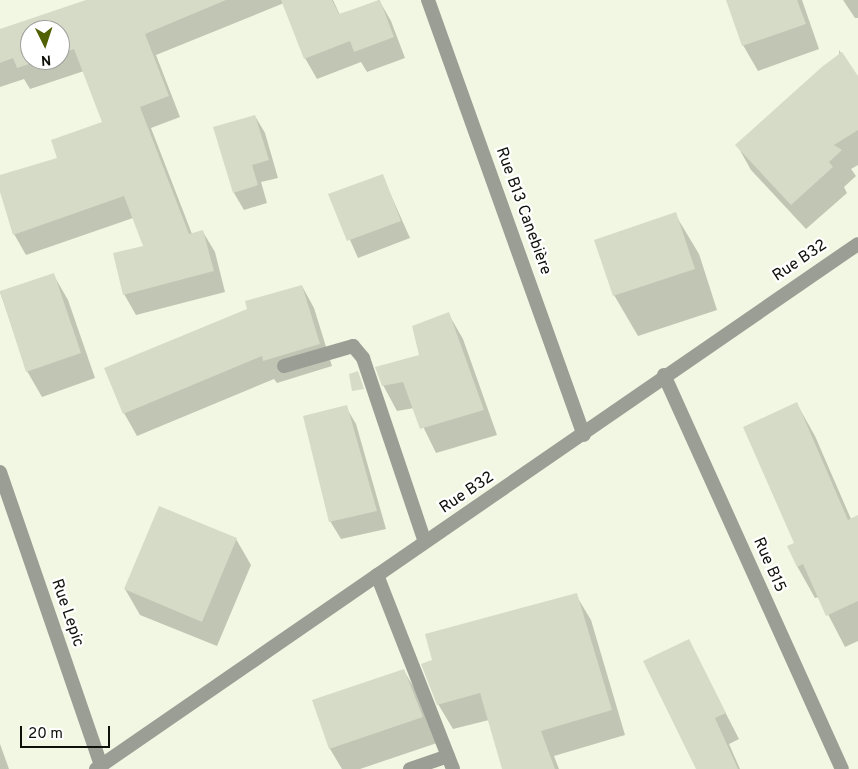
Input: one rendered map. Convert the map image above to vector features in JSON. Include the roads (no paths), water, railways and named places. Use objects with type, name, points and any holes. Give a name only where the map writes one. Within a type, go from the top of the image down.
[{"type":"street","name":"Rue B13 Canebière","points":[[428,0],[584,435]]},
{"type":"street","name":"Rue B32","points":[[99,767],[425,542],[584,435],[664,375],[858,244]]},
{"type":"street","points":[[284,366],[353,346],[363,358],[425,542]]},
{"type":"street","name":"Rue B15","points":[[664,375],[842,769]]},
{"type":"street","name":"Rue Lepic","points":[[0,472],[99,767]]},
{"type":"street","points":[[377,575],[450,762],[410,769]]}]
